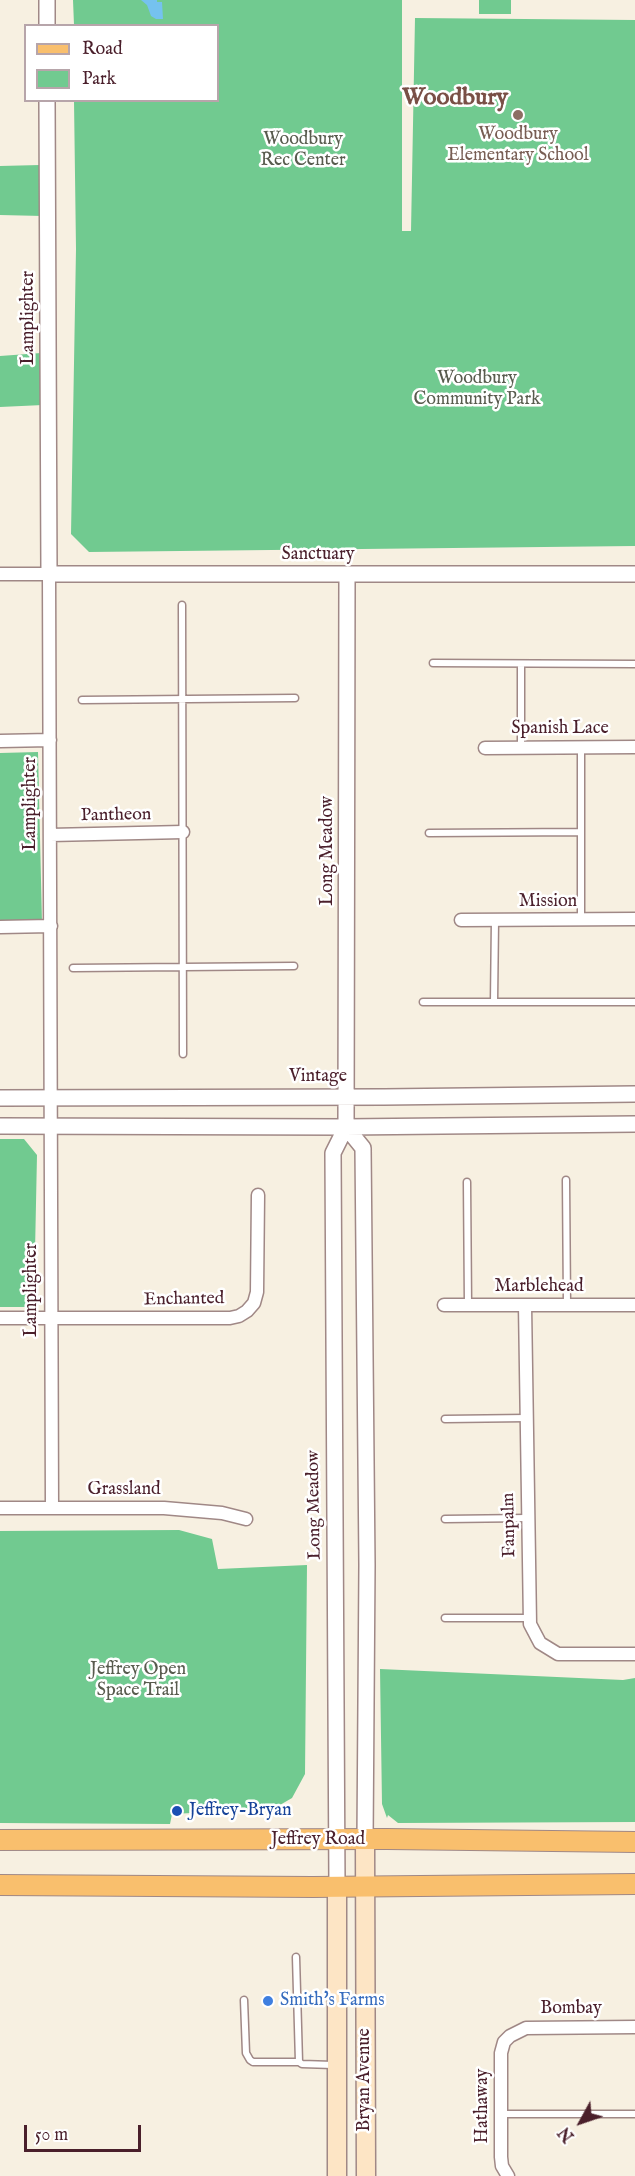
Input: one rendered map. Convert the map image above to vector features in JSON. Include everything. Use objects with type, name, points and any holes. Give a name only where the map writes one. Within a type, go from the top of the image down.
[{"type":"main road","name":"Jeffrey Road","points":[[0,1840],[635,1842]]},
{"type":"main road","name":"Bryan Avenue","points":[[365,1840],[366,2176]]},
{"type":"main road","points":[[0,1885],[635,1884]]},
{"type":"main road","name":"Bryan Avenue","points":[[337,1886],[337,2176]]},
{"type":"street","points":[[47,0],[47,24]]},
{"type":"street","name":"Lamplighter","points":[[47,102],[52,1508]]},
{"type":"street","name":"Sanctuary","points":[[0,574],[635,573]]},
{"type":"street","name":"Long Meadow","points":[[337,1886],[333,1153],[346,1127],[347,575]]},
{"type":"street","points":[[0,741],[50,740]]},
{"type":"street","name":"Spanish Lace","points":[[485,748],[635,747]]},
{"type":"street","name":"Pantheon","points":[[50,835],[183,832]]},
{"type":"street","name":"Mission","points":[[461,920],[635,919]]},
{"type":"street","points":[[0,927],[51,927]]},
{"type":"street","name":"Vintage","points":[[0,1098],[635,1094]]},
{"type":"street","points":[[0,1126],[346,1127],[635,1124]]},
{"type":"street","points":[[346,1127],[363,1148],[366,1553],[365,1840]]},
{"type":"street","name":"Enchanted","points":[[0,1318],[230,1318],[247,1311],[254,1302],[257,1292],[258,1195]]},
{"type":"street","name":"Marblehead","points":[[444,1305],[635,1305]]},
{"type":"street","name":"Fanpalm","points":[[525,1305],[530,1624],[540,1643],[558,1654],[635,1654]]},
{"type":"street","name":"Grassland","points":[[0,1508],[188,1509],[222,1513],[246,1520]]},
{"type":"street","name":"Bombay","points":[[510,2036],[526,2028],[635,2027]]},
{"type":"street","name":"Hathaway","points":[[508,2176],[502,2166],[501,2157],[501,2053],[504,2042],[510,2036]]},
{"type":"lane","points":[[182,604],[183,1054]]},
{"type":"lane","points":[[433,663],[635,664]]},
{"type":"lane","points":[[521,664],[521,747]]},
{"type":"lane","points":[[82,700],[295,698]]},
{"type":"lane","points":[[580,920],[581,747]]},
{"type":"lane","points":[[429,833],[581,832]]},
{"type":"lane","points":[[494,1002],[495,920]]},
{"type":"lane","points":[[73,968],[294,966]]},
{"type":"lane","points":[[423,1002],[635,1002]]},
{"type":"lane","points":[[566,1180],[567,1305]]},
{"type":"lane","points":[[467,1182],[468,1305]]},
{"type":"lane","points":[[445,1419],[526,1418]]},
{"type":"lane","points":[[445,1519],[528,1518]]},
{"type":"lane","points":[[446,1618],[529,1618]]},
{"type":"lane","points":[[296,1957],[299,2062]]},
{"type":"lane","points":[[244,2000],[246,2052],[250,2060],[253,2062],[337,2065]]},
{"type":"lane","points":[[501,2114],[635,2114]]},
{"type":"green space","points":[[73,0],[402,0],[402,231],[411,231],[415,18],[635,20],[635,546],[89,552],[71,534],[76,249],[74,102],[219,102],[219,24],[74,24]]},
{"type":"green space","points":[[479,0],[511,0],[511,14],[479,14]]},
{"type":"green space","points":[[40,165],[43,216],[0,215],[0,166]]},
{"type":"green space","points":[[41,353],[43,405],[0,407],[0,356]]},
{"type":"green space","points":[[38,752],[42,923],[0,921],[0,753]]},
{"type":"green space","points":[[0,1139],[24,1139],[37,1155],[34,1300],[25,1307],[0,1307]]},
{"type":"green space","name":"Jeffrey Open Space Trail","points":[[179,1530],[212,1539],[218,1569],[307,1565],[305,1774],[292,1798],[273,1809],[172,1814],[170,1824],[0,1823],[0,1531]]},
{"type":"green space","points":[[380,1669],[623,1680],[635,1678],[635,1822],[398,1823],[388,1815],[387,1818],[382,1804]]},
{"type":"water","points":[[141,0],[162,2],[163,19],[151,16],[147,5]]},
{"type":"place","name":"Woodbury Elementary School","points":[[518,115]]},
{"type":"place","name":"Jeffrey-Bryan","points":[[177,1811]]},
{"type":"place","name":"Smith's Farms","points":[[268,2001]]},
{"type":"district","name":"Woodbury","points":[[455,99]]},
{"type":"park label","name":"Woodbury Rec Center","points":[[303,150]]},
{"type":"park label","name":"Woodbury Community Park","points":[[477,389]]}]
